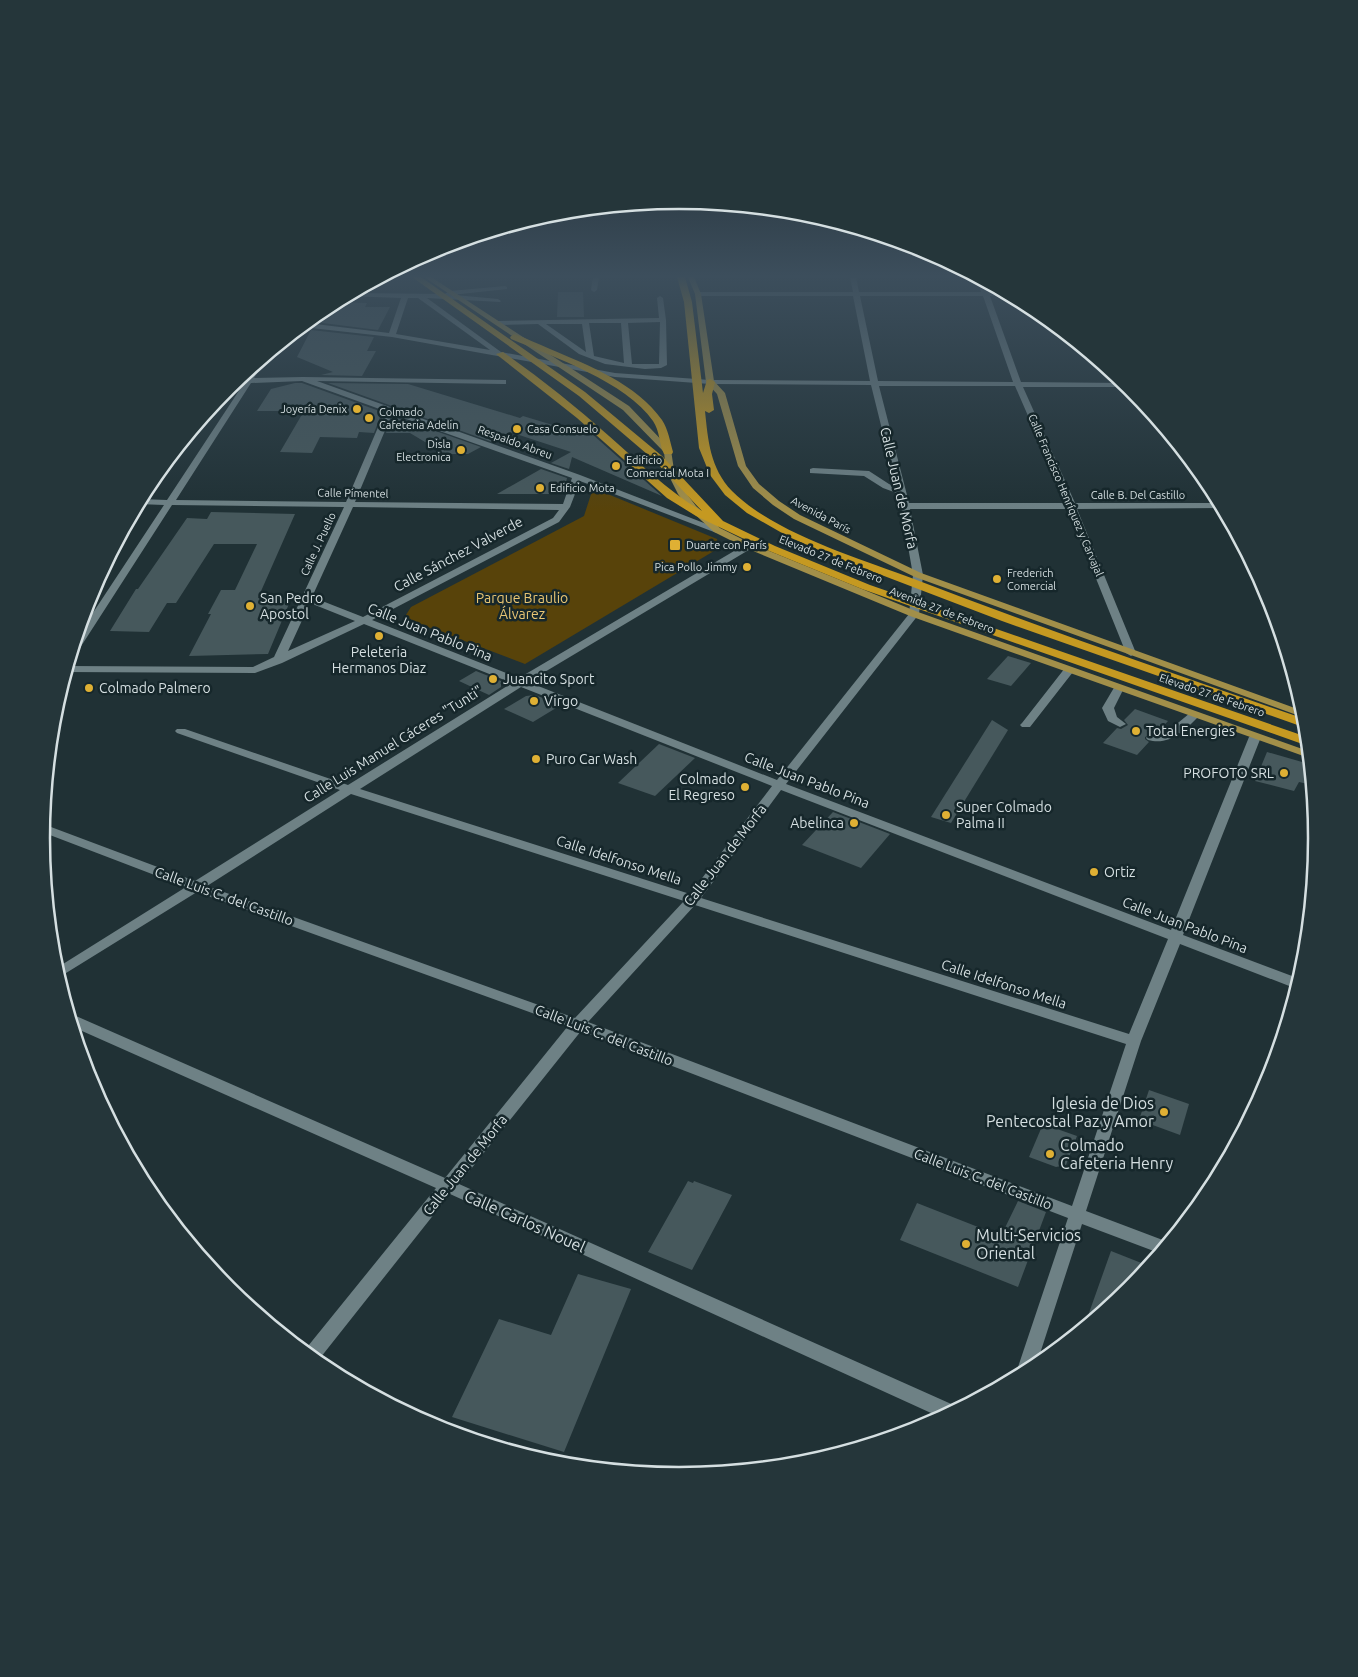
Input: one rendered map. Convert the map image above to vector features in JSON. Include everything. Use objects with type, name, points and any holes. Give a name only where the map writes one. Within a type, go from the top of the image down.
[{"type":"highway","points":[[501,355],[578,413],[671,496],[718,527]]},
{"type":"highway","name":"Elevado 27 de Febrero","points":[[533,355],[658,458],[718,527],[866,587],[1300,740]]},
{"type":"highway","points":[[558,355],[624,390],[644,405],[657,420],[668,452]]},
{"type":"highway","name":"Elevado 27 de Febrero","points":[[694,355],[704,448],[710,467],[722,486],[735,499],[752,511],[792,533],[862,564],[1297,721]]},
{"type":"highway","points":[[710,382],[707,394],[713,445],[728,480],[742,495],[780,522],[810,536],[888,566],[952,598]]},
{"type":"main road","name":"Avenida 27 de Febrero","points":[[545,355],[626,408],[646,426],[668,452],[670,470],[682,494],[693,508],[718,527],[749,546],[914,614],[1302,753]]},
{"type":"main road","name":"Avenida París","points":[[706,355],[710,382],[720,393],[742,466],[756,486],[797,517],[918,575]]},
{"type":"main road","name":"Avenida 27 de Febrero","points":[[918,575],[1295,711]]},
{"type":"street","points":[[507,355],[629,376],[710,382],[1114,385]]},
{"type":"street","points":[[627,355],[628,364]]},
{"type":"street","points":[[590,356],[602,361],[662,365],[662,355]]},
{"type":"street","name":"Calle Juan de Morfa","points":[[315,1351],[578,1024],[692,899],[914,614],[918,575],[902,492],[869,355]]},
{"type":"street","name":"Calle Francisco Henríquez y Carvajal","points":[[1007,355],[1018,384],[1072,506],[1131,653]]},
{"type":"street","name":"Respaldo Abreu","points":[[303,379],[718,527]]},
{"type":"street","points":[[83,635],[250,380],[502,382]]},
{"type":"street","name":"Calle J. Puello","points":[[278,660],[350,504],[390,409]]},
{"type":"street","points":[[813,471],[866,473],[886,486],[902,492]]},
{"type":"street","name":"Calle Sánchez Valverde","points":[[73,669],[255,670],[363,621],[556,520],[566,507],[577,477]]},
{"type":"street","name":"Calle Pimentel","points":[[148,502],[566,507]]},
{"type":"street","name":"Calle B. Del Castillo","points":[[905,506],[1213,506]]},
{"type":"street","name":"Calle Luis Manuel Cáceres \"Tunti\"","points":[[64,970],[519,683],[749,546]]},
{"type":"street","name":"Calle Juan Pablo Pina","points":[[307,598],[779,785],[1291,981]]},
{"type":"street","points":[[1026,725],[1069,670]]},
{"type":"street","points":[[1119,688],[1108,708],[1112,719],[1120,724]]},
{"type":"street","points":[[1152,738],[1161,739],[1173,735],[1194,714]]},
{"type":"street","name":"Calle Idelfonso Mella","points":[[181,731],[348,789],[1134,1041]]},
{"type":"street","points":[[1028,1361],[1134,1041],[1255,737]]},
{"type":"street","name":"Calle Luis C. del Castillo","points":[[50,831],[195,886],[578,1024],[1158,1246]]},
{"type":"street","name":"Calle Carlos Nouel","points":[[78,1023],[448,1186],[944,1409]]},
{"type":"green space","name":"Parque Braulio Álvarez","points":[[593,488],[717,539],[719,548],[525,664],[404,618],[411,607],[584,516]]},
{"type":"building","points":[[298,355],[374,355],[362,376],[321,375],[333,372],[297,357]]},
{"type":"building","points":[[302,383],[382,412],[374,433],[359,432],[357,438],[320,437],[312,453],[280,452],[304,411],[257,411],[271,389]]},
{"type":"building","points":[[328,383],[408,384],[520,418],[523,416],[589,436],[592,434],[662,496],[572,457],[569,469],[551,463],[571,452],[510,432],[492,442]]},
{"type":"building","points":[[393,416],[481,447],[468,454],[445,454],[410,433],[386,433]]},
{"type":"building","name":"Edificio Mota","points":[[541,469],[567,478],[563,494],[497,494]]},
{"type":"building","points":[[211,512],[295,514],[258,598],[291,599],[268,654],[189,656],[221,590],[235,590],[257,544],[214,544],[176,603],[167,603],[149,632],[110,631],[136,589],[138,589],[187,518],[207,519]]},
{"type":"building","points":[[1008,656],[1031,663],[1011,686],[987,679]]},
{"type":"building","points":[[476,671],[501,681],[501,687],[489,695],[459,681]]},
{"type":"building","points":[[535,695],[561,705],[533,722],[504,709],[526,696]]},
{"type":"building","name":"Total Energies","points":[[1135,709],[1168,721],[1158,732],[1145,737],[1149,742],[1137,755],[1103,743],[1117,728],[1121,729],[1128,725],[1124,720]]},
{"type":"building","points":[[992,720],[1008,730],[951,823],[931,817]]},
{"type":"building","points":[[659,744],[695,758],[655,796],[618,783]]},
{"type":"building","name":"PROFOTO SRL","points":[[1267,752],[1304,762],[1306,784],[1299,782],[1294,791],[1255,781]]},
{"type":"building","points":[[833,812],[890,834],[861,868],[802,845]]},
{"type":"building","name":"Iglesia de Dios Pentecostal Paz y Amor","points":[[1149,1090],[1189,1104],[1180,1135],[1139,1120]]},
{"type":"building","points":[[1043,1124],[1077,1136],[1066,1165],[1056,1167],[1029,1157]]},
{"type":"building","points":[[688,1181],[693,1183],[694,1181],[732,1195],[692,1270],[648,1252]]},
{"type":"building","name":"Multi-Servicios Oriental","points":[[1018,1201],[1046,1212],[1018,1287],[900,1240],[917,1203],[1001,1236]]},
{"type":"building","points":[[1111,1251],[1142,1263],[1124,1283],[1088,1316]]},
{"type":"building","points":[[578,1274],[631,1289],[564,1452],[452,1417],[499,1319],[551,1335]]},
{"type":"place","name":"Joyería Denix","points":[[357,409]]},
{"type":"place","name":"Colmado Cafeteria Adelin","points":[[369,418]]},
{"type":"place","name":"Casa Consuelo","points":[[517,429]]},
{"type":"place","name":"Disla Electronica","points":[[461,450]]},
{"type":"place","name":"Edificio Comercial Mota I","points":[[616,466]]},
{"type":"place","name":"Edificio Mota","points":[[540,488]]},
{"type":"place","name":"Duarte con París","points":[[675,545]]},
{"type":"place","name":"Pica Pollo Jimmy","points":[[747,567]]},
{"type":"place","name":"Frederich Comercial","points":[[997,579]]},
{"type":"place","name":"San Pedro Apostol","points":[[250,606]]},
{"type":"place","name":"Peleteria Hermanos Diaz","points":[[379,636]]},
{"type":"place","name":"Juancito Sport","points":[[493,679]]},
{"type":"place","name":"Colmado Palmero","points":[[89,688]]},
{"type":"place","name":"Virgo","points":[[534,701]]},
{"type":"place","name":"Total Energies","points":[[1136,731]]},
{"type":"place","name":"Puro Car Wash","points":[[536,759]]},
{"type":"place","name":"PROFOTO SRL","points":[[1284,773]]},
{"type":"place","name":"Colmado El Regreso","points":[[745,787]]},
{"type":"place","name":"Super Colmado Palma II","points":[[946,815]]},
{"type":"place","name":"Abelinca","points":[[854,823]]},
{"type":"place","name":"Ortiz","points":[[1094,872]]},
{"type":"place","name":"Iglesia de Dios Pentecostal Paz y Amor","points":[[1164,1112]]},
{"type":"place","name":"Colmado Cafeteria Henry","points":[[1050,1154]]},
{"type":"place","name":"Multi-Servicios Oriental","points":[[966,1244]]}]
